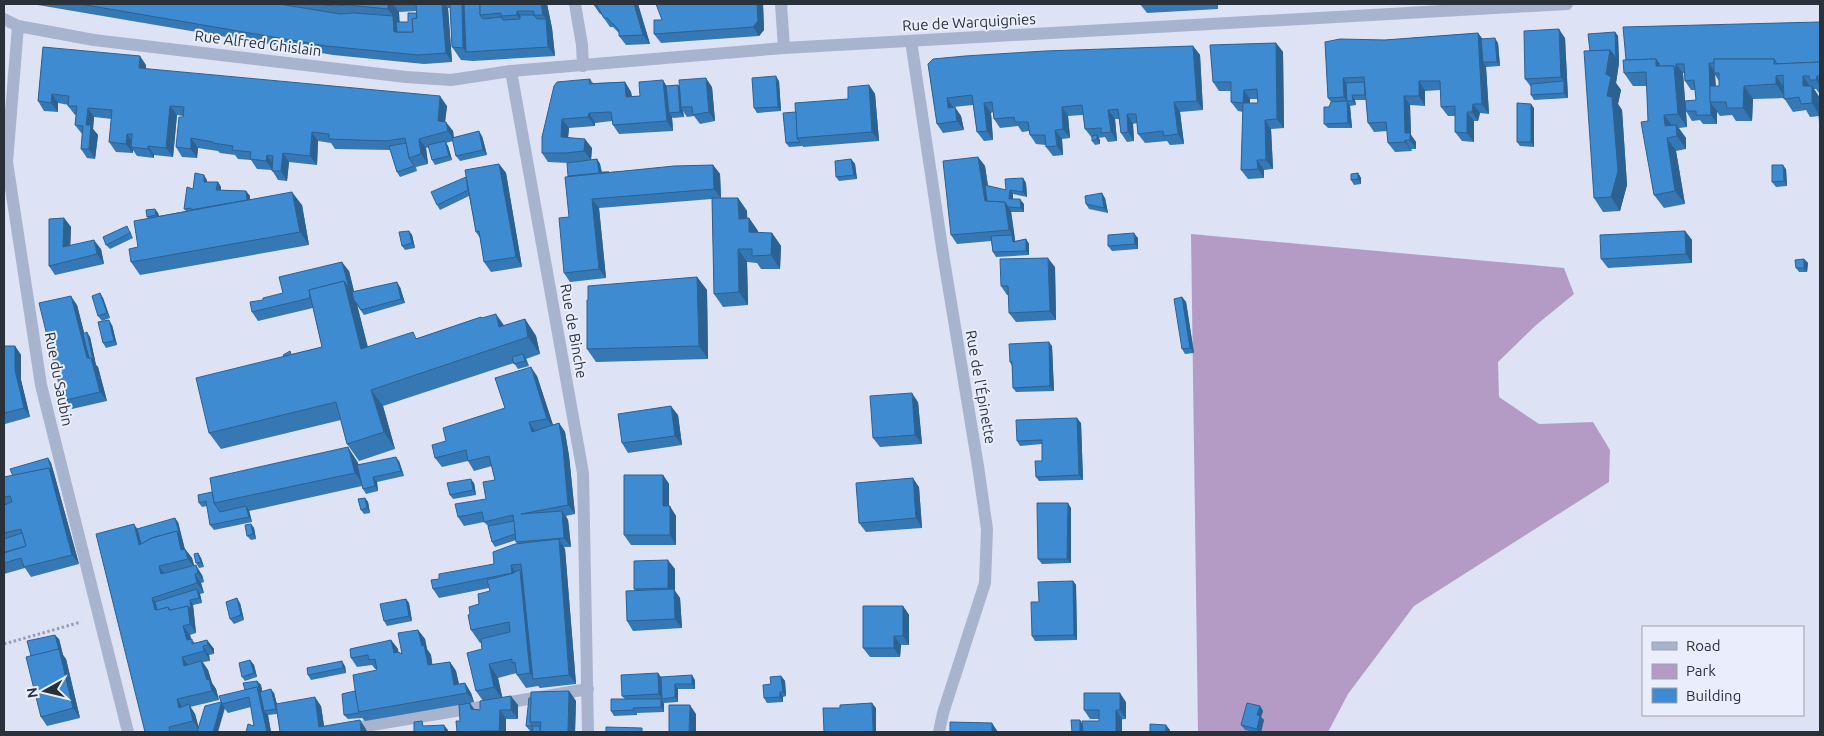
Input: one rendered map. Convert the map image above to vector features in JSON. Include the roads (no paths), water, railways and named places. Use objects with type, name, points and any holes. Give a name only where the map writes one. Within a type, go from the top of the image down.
[{"type":"street","points":[[511,71],[583,66],[582,45],[575,4]]},
{"type":"street","points":[[781,4],[784,48]]},
{"type":"street","name":"Rue de Warquignies","points":[[583,66],[784,48],[1567,4]]},
{"type":"street","name":"Rue Alfred Ghislain","points":[[4,19],[18,26],[94,40],[406,77],[452,80],[511,71]]},
{"type":"street","name":"Rue du Saubin","points":[[18,26],[6,163],[41,385],[128,732]]},
{"type":"street","name":"Rue de l'Épinette","points":[[912,42],[941,245],[987,530],[985,583],[938,732]]},
{"type":"street","name":"Rue de Binche","points":[[511,71],[583,473],[588,732]]},
{"type":"street","points":[[338,730],[588,689]]}]
